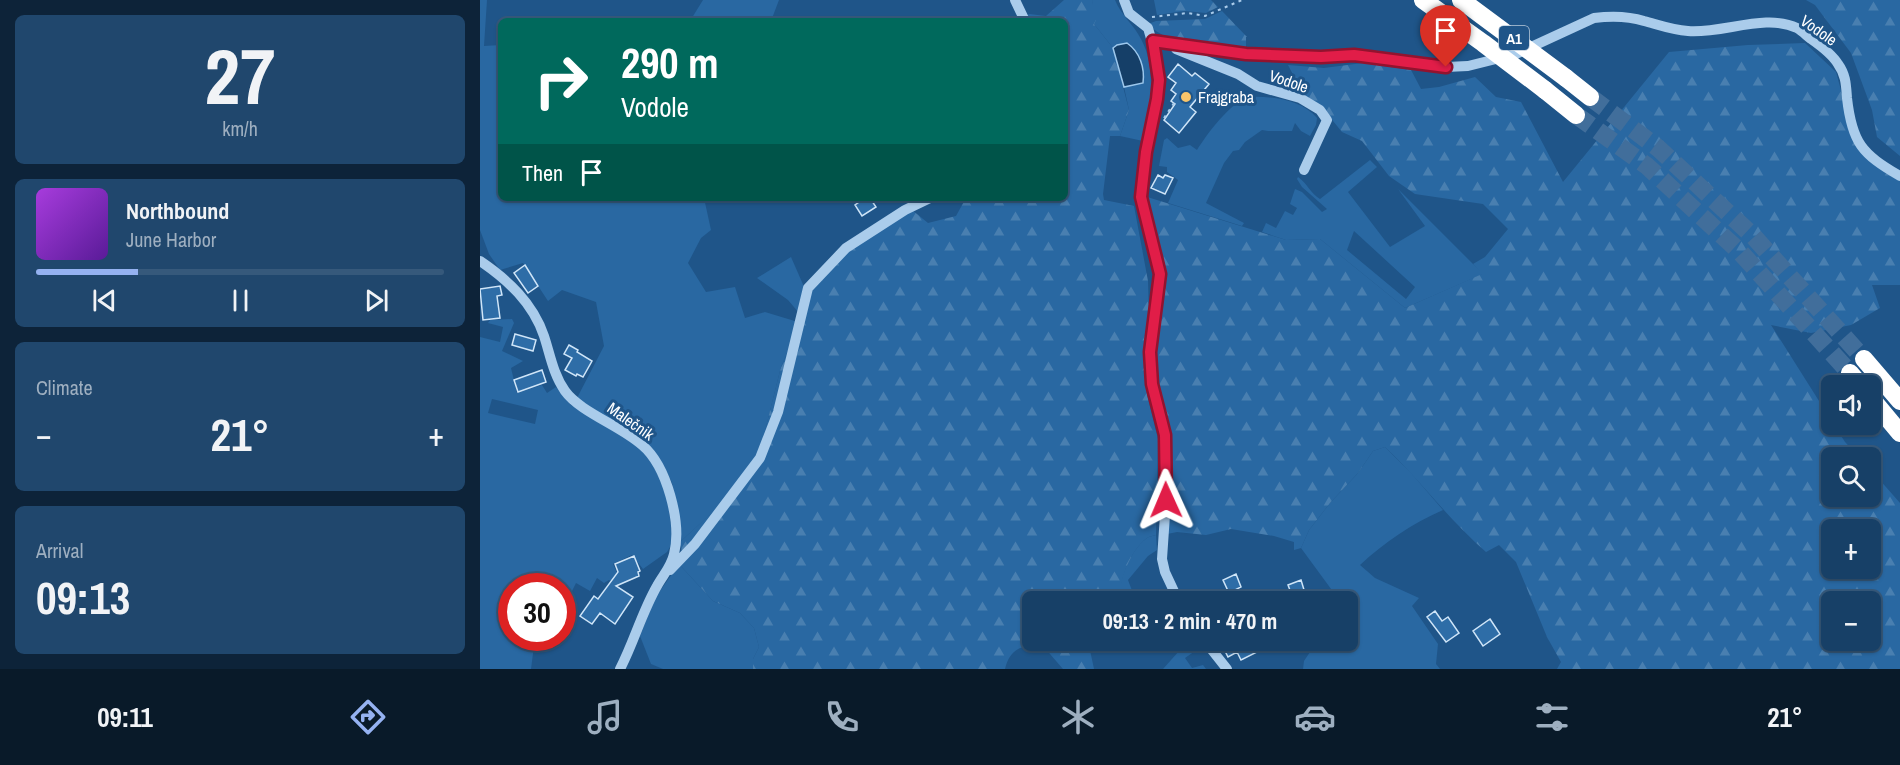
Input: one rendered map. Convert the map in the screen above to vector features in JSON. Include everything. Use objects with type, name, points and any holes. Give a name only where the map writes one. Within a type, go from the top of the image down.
[{"type":"highway","name":"A1","points":[[1423,0],[1484,43],[1576,115]]},
{"type":"highway","name":"A1","points":[[1461,0],[1590,98]]},
{"type":"highway","points":[[1864,359],[1900,401]]},
{"type":"highway","points":[[1881,410],[1900,433]]},
{"type":"street","points":[[1015,0],[1024,18]]},
{"type":"street","points":[[1124,0],[1129,13],[1148,28],[1153,41],[1159,80],[1146,152],[1141,197],[1160,274],[1150,352],[1152,384],[1165,435],[1166,500],[1162,559],[1174,591]]},
{"type":"street","name":"Vodole","points":[[1153,41],[1246,54],[1321,57],[1354,55],[1446,67],[1468,66],[1516,54],[1594,18],[1608,16],[1642,20],[1665,28],[1688,31],[1713,31],[1762,22],[1773,23],[1796,28],[1820,45],[1838,63],[1846,79],[1852,127],[1861,148],[1877,163],[1900,176]]},
{"type":"street","name":"Vodole","points":[[1153,41],[1238,74],[1257,86],[1300,99],[1320,110],[1327,120],[1304,170]]},
{"type":"street","points":[[663,576],[695,544],[760,458],[778,412],[808,288],[846,248],[904,210],[924,201]]},
{"type":"street","name":"Malečnik","points":[[480,261],[509,283],[531,309],[543,334],[554,371],[570,396],[636,440],[658,463],[670,493],[676,533],[674,555],[652,596],[620,669]]},
{"type":"street","points":[[1213,651],[1227,669]]},
{"type":"path","points":[[1134,17],[1163,17],[1188,13],[1205,16],[1242,0]]},
{"type":"path","points":[[1163,119],[1174,103]]},
{"type":"green space","points":[[480,0],[487,0],[484,46],[498,45],[498,201],[705,201],[711,230],[701,238],[688,263],[706,292],[735,287],[745,318],[765,312],[798,322],[798,328],[781,367],[754,475],[680,542],[672,483],[664,466],[577,398],[604,346],[596,302],[562,290],[548,301],[523,263],[500,270],[489,254],[480,230]]},
{"type":"green space","points":[[703,0],[779,0],[772,18],[692,18]]},
{"type":"green space","points":[[1064,0],[1092,0],[1096,20],[1094,24],[1113,48],[1129,110],[1120,136],[1110,136],[1103,194],[1104,200],[1134,206],[1148,281],[1149,316],[1144,341],[1144,370],[1147,395],[1158,439],[1156,535],[1148,537],[1141,543],[1131,558],[1126,567],[1121,591],[1022,591],[1022,648],[1010,656],[1005,669],[753,669],[753,659],[759,647],[754,628],[740,613],[713,601],[679,564],[682,553],[680,542],[754,474],[781,367],[798,328],[809,291],[849,250],[912,210],[928,223],[956,216],[964,201],[1068,201],[1068,18],[1026,18],[1029,14],[1046,16]]},
{"type":"green space","points":[[1092,0],[1115,0],[1146,50],[1151,90],[1143,141],[1120,136],[1129,110],[1124,87],[1143,83],[1117,45],[1113,48],[1094,24]]},
{"type":"green space","points":[[1154,0],[1211,0],[1218,7],[1206,13],[1185,11],[1157,15]]},
{"type":"green space","points":[[1806,0],[1900,0],[1900,156],[1877,137],[1872,110],[1851,53],[1815,5]]},
{"type":"green space","points":[[1222,11],[1247,37],[1246,50],[1180,41],[1157,32],[1148,24],[1156,21],[1205,19]]},
{"type":"green space","points":[[1805,43],[1836,72],[1845,105],[1865,152],[1900,181],[1900,285],[1872,285],[1880,308],[1851,325],[1811,333],[1771,325],[1821,404],[1821,435],[1840,435],[1850,447],[1821,447],[1821,507],[1881,507],[1881,481],[1900,503],[1900,669],[1557,669],[1561,662],[1547,637],[1516,562],[1499,545],[1486,552],[1385,447],[1373,451],[1358,473],[1309,530],[1301,548],[1294,550],[1294,542],[1274,536],[1231,529],[1206,535],[1177,532],[1167,534],[1170,501],[1155,377],[1158,286],[1144,196],[1286,240],[1320,239],[1405,308],[1482,274],[1473,264],[1485,257],[1508,229],[1483,204],[1415,194],[1389,176],[1362,141],[1342,132],[1325,111],[1303,97],[1290,85],[1291,80],[1301,90],[1288,65],[1324,68],[1363,63],[1411,70],[1421,89],[1439,87],[1475,77],[1496,97],[1521,102],[1563,182],[1669,52]]},
{"type":"green space","points":[[1248,97],[1276,98],[1294,103],[1317,118],[1316,125],[1310,136],[1301,131],[1295,123],[1292,131],[1262,130],[1245,142],[1239,150],[1233,151],[1224,163],[1206,203],[1244,223],[1242,226],[1168,203],[1178,180],[1167,172],[1167,167],[1159,166],[1164,140],[1167,138],[1178,148],[1190,145],[1197,150],[1227,112]]},
{"type":"green space","points":[[1370,160],[1377,167],[1348,192],[1390,247],[1425,226],[1398,189],[1483,274],[1405,308],[1320,239],[1286,240],[1262,232],[1266,223],[1276,228],[1285,211],[1293,215],[1297,208],[1290,204],[1295,189],[1302,192],[1322,212],[1327,209],[1302,187],[1298,177],[1320,199]],"holes":[[[1354,231],[1415,287],[1406,299],[1347,250]]]},
{"type":"green space","points":[[791,257],[805,289],[799,313],[788,300],[757,278]]},
{"type":"green space","points":[[512,319],[514,323],[502,351],[523,361],[511,368],[517,393],[542,385],[547,393],[556,387],[571,405],[624,434],[648,455],[667,493],[673,542],[667,552],[643,569],[632,555],[613,564],[620,580],[617,584],[609,580],[604,583],[597,578],[590,591],[576,583],[576,573],[498,573],[498,651],[533,651],[531,669],[480,669],[480,337],[500,342],[503,327],[488,323],[490,320]],"holes":[[[492,399],[538,410],[535,424],[488,413]]]},
{"type":"green space","points":[[1385,447],[1443,510],[1399,534],[1360,565],[1375,578],[1419,598],[1412,606],[1438,644],[1436,664],[1440,669],[1303,669],[1304,661],[1311,651],[1358,651],[1358,632],[1360,631],[1358,628],[1358,591],[1333,591],[1301,548],[1309,530],[1358,473],[1373,451]]},
{"type":"green space","points":[[1156,535],[1157,550],[1148,556],[1128,580],[1132,591],[1121,591],[1130,558],[1148,537]]},
{"type":"green space","points":[[679,564],[713,601],[740,613],[754,628],[759,647],[753,659],[753,669],[663,669],[651,664],[640,636],[655,598]]},
{"type":"green space","points":[[1047,651],[1090,651],[1094,669],[1063,669]]},
{"type":"green space","points":[[1179,651],[1195,651],[1185,658],[1192,668],[1203,665],[1206,669],[1163,669]]},
{"type":"shaded area","points":[[1127,43],[1138,56],[1142,66],[1143,83],[1124,87],[1113,48]]},
{"type":"building","name":"Frajgraba","points":[[1178,64],[1192,76],[1195,73],[1209,84],[1190,107],[1196,112],[1179,133],[1164,120],[1175,104],[1171,101],[1176,94],[1171,90],[1176,83],[1168,77]]},
{"type":"building","points":[[1158,175],[1163,178],[1165,175],[1173,178],[1165,194],[1151,188]]},
{"type":"building","points":[[861,201],[872,201],[876,207],[862,216],[855,205]]},
{"type":"building","points":[[525,265],[538,286],[528,293],[514,273]]},
{"type":"building","points":[[500,286],[502,295],[497,296],[500,318],[483,320],[480,289]]},
{"type":"building","points":[[515,334],[536,340],[533,351],[512,345]]},
{"type":"building","points":[[569,345],[592,361],[583,377],[565,370],[572,358],[564,354]]},
{"type":"building","points":[[542,370],[546,382],[518,392],[514,380]]},
{"type":"building","points":[[634,556],[640,571],[639,576],[616,586],[633,597],[615,624],[600,613],[592,624],[580,616],[594,596],[598,599],[618,572],[615,564]]},
{"type":"building","points":[[1236,574],[1241,587],[1228,591],[1223,580]]},
{"type":"building","points":[[1301,580],[1304,591],[1290,591],[1288,585]]},
{"type":"building","points":[[1435,611],[1442,621],[1448,617],[1459,633],[1446,642],[1427,617]]},
{"type":"building","points":[[1490,619],[1500,634],[1483,646],[1473,631]]},
{"type":"building","points":[[1225,651],[1259,651],[1241,660],[1237,652],[1228,657]]},
{"type":"tunnel","points":[[1590,97],[1658,148],[1754,237],[1864,359]]},
{"type":"tunnel","points":[[1576,115],[1647,166],[1741,253],[1850,373]]},
{"type":"place","name":"Frajgraba","points":[[1186,97]]},
{"type":"route","points":[[1166,500],[1165,435],[1152,384],[1150,352],[1160,274],[1141,197],[1146,152],[1159,80],[1153,41],[1246,54],[1321,57],[1354,55],[1446,67]]}]
